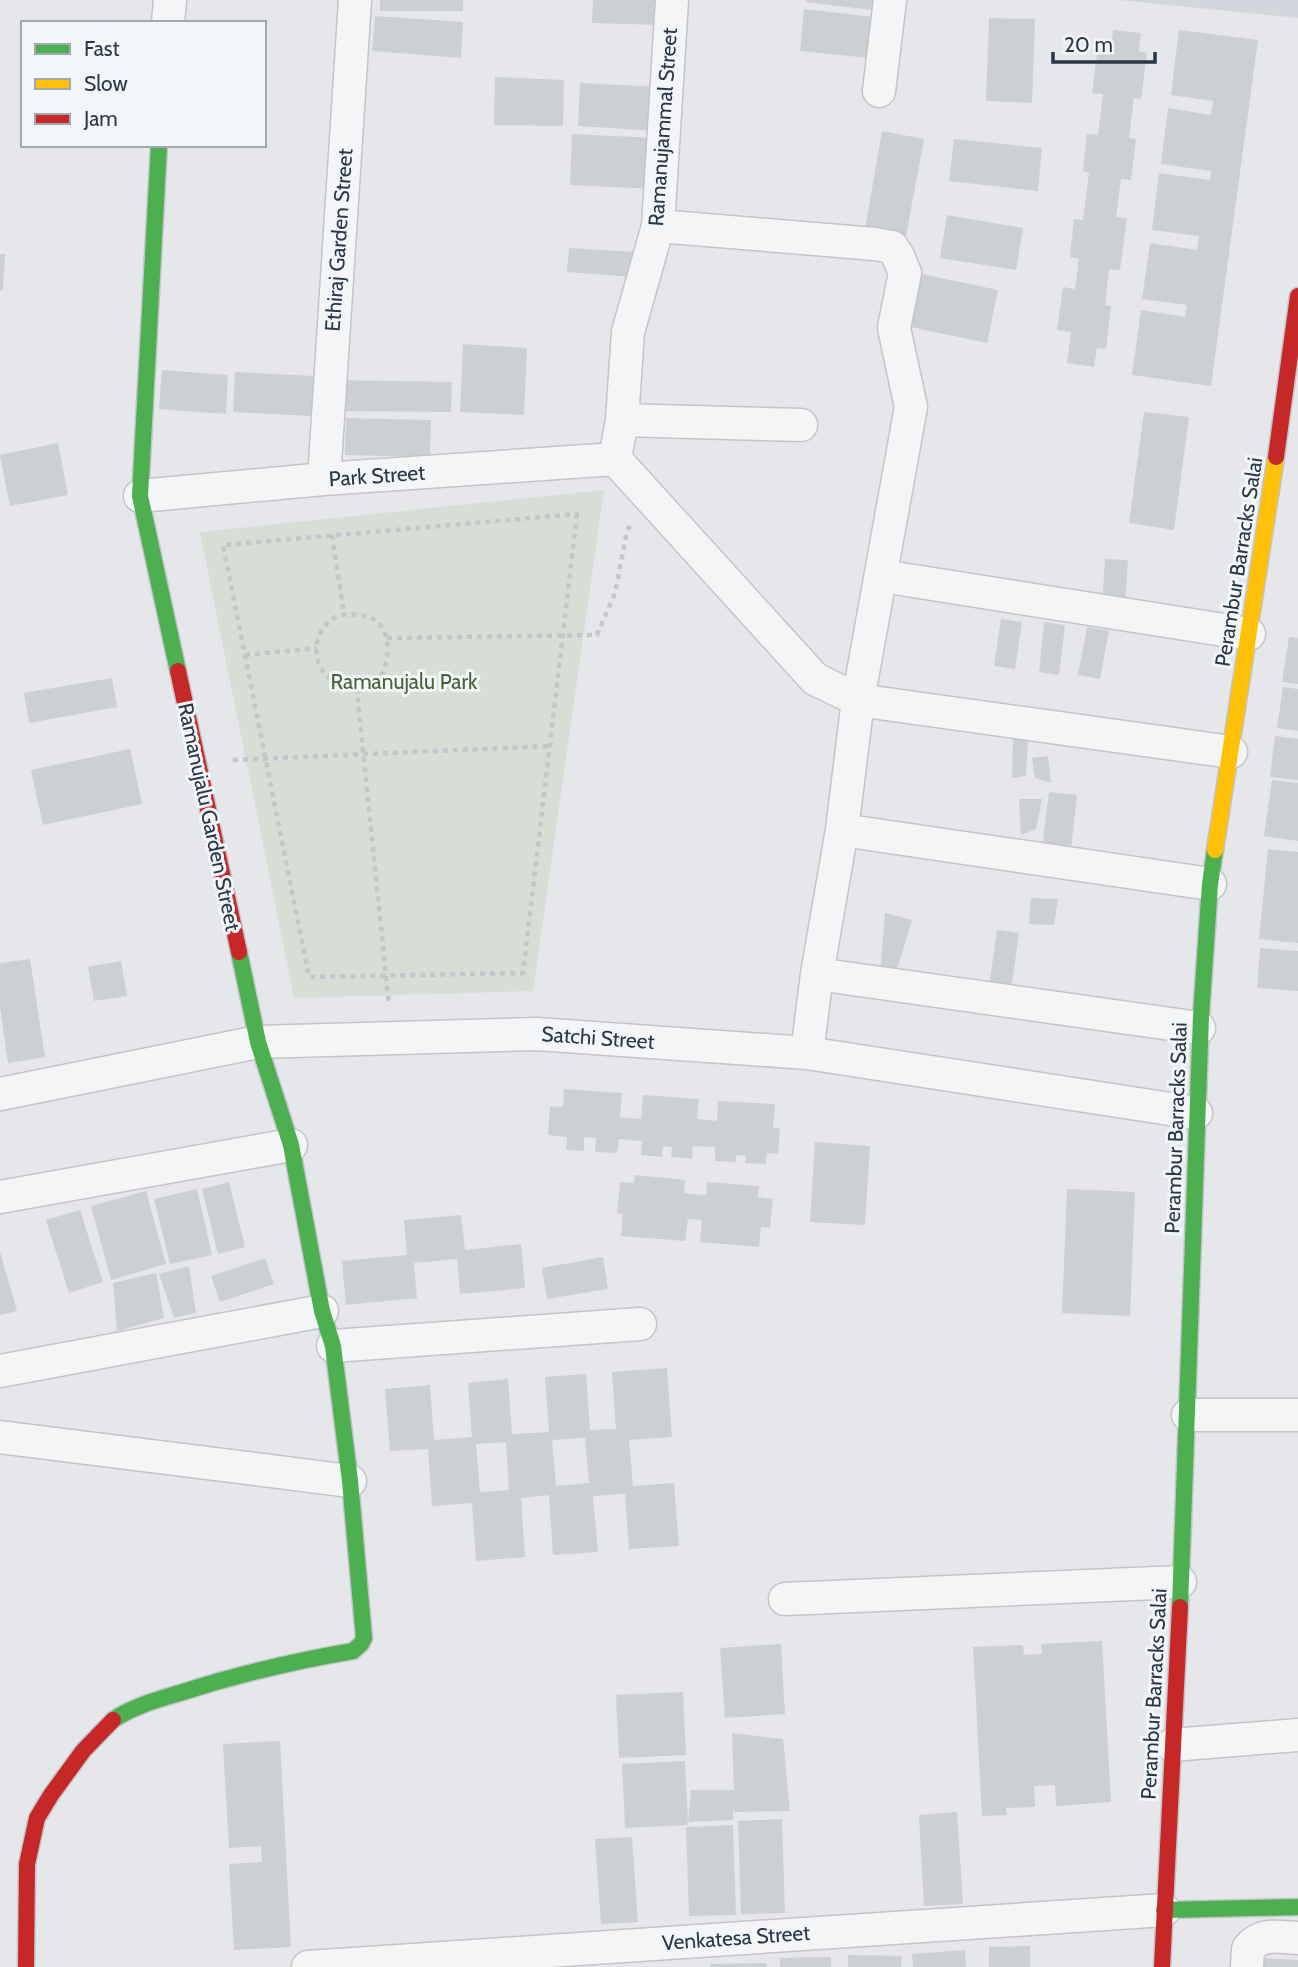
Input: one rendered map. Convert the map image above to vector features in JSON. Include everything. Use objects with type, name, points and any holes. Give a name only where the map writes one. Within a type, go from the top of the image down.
[{"type":"street","points":[[168,21],[170,0]]},
{"type":"street","name":"Ethiraj Garden Street","points":[[324,479],[355,0]]},
{"type":"street","name":"Ramanujammal Street","points":[[615,458],[622,420],[628,332],[658,226],[672,0]]},
{"type":"street","points":[[879,91],[890,0]]},
{"type":"street","name":"Ramanujalu Garden Street","points":[[26,1967],[27,1864],[37,1818],[83,1751],[115,1718],[154,1701],[228,1678],[287,1663],[352,1651],[361,1644],[363,1629],[350,1481],[333,1346],[322,1311],[291,1145],[258,1042],[140,496],[159,147]]},
{"type":"street","points":[[658,226],[892,247],[905,273],[894,328],[911,407],[858,700],[842,830],[817,974],[807,1053]]},
{"type":"street","name":"Perambur Barracks Salai","points":[[1162,1967],[1188,1415],[1199,1028],[1210,884],[1249,634],[1290,422],[1298,296]]},
{"type":"street","points":[[622,420],[801,425]]},
{"type":"street","points":[[615,458],[814,679],[858,700],[1231,752]]},
{"type":"street","name":"Park Street","points":[[140,496],[324,479],[615,458]]},
{"type":"street","points":[[882,576],[1249,634]]},
{"type":"street","points":[[842,830],[1210,884]]},
{"type":"street","points":[[817,974],[1199,1028]]},
{"type":"street","name":"Satchi Street","points":[[0,1094],[258,1042],[537,1034],[807,1053],[1196,1114]]},
{"type":"street","points":[[0,1197],[291,1145]]},
{"type":"street","points":[[0,1371],[322,1311]]},
{"type":"street","points":[[333,1346],[640,1324]]},
{"type":"street","points":[[1188,1415],[1298,1415]]},
{"type":"street","points":[[0,1437],[350,1481]]},
{"type":"street","points":[[785,1599],[1181,1582]]},
{"type":"street","points":[[1172,1745],[1298,1735]]},
{"type":"street","points":[[1164,1910],[1298,1906]]},
{"type":"street","name":"Venkatesa Street","points":[[308,1967],[1164,1910]]},
{"type":"street","points":[[1248,1967],[1248,1949],[1257,1940],[1264,1937],[1298,1938]]},
{"type":"path","points":[[387,638],[597,635],[615,593],[627,531],[646,493]]},
{"type":"path","points":[[577,514],[563,636],[523,973],[309,977],[223,545],[577,514]]},
{"type":"path","points":[[331,535],[344,615]]},
{"type":"path","points":[[344,615],[370,616],[381,625],[387,638],[384,669],[368,690],[358,691],[338,684],[324,673],[317,657],[317,639],[325,625],[344,615]]},
{"type":"path","points":[[245,655],[317,648]]},
{"type":"path","points":[[358,691],[393,1038]]},
{"type":"path","points":[[197,760],[266,760],[550,746]]},
{"type":"shaded area","points":[[1119,0],[1298,0],[1298,18]]},
{"type":"green space","name":"Ramanujalu Park","points":[[604,490],[533,991],[294,998],[200,532]]},
{"type":"building","points":[[380,0],[463,0],[463,11],[380,11]]},
{"type":"building","points":[[593,0],[663,0],[662,25],[592,23]]},
{"type":"building","points":[[806,0],[881,0],[879,11]]},
{"type":"building","points":[[804,9],[874,17],[869,58],[800,51]]},
{"type":"building","points":[[375,16],[463,22],[461,58],[372,51]]},
{"type":"building","points":[[989,18],[1035,19],[1032,103],[986,101]]},
{"type":"building","points":[[1113,30],[1141,33],[1139,51],[1147,53],[1141,99],[1134,98],[1129,138],[1136,139],[1131,180],[1121,179],[1116,217],[1127,218],[1120,270],[1109,269],[1105,305],[1111,306],[1106,349],[1097,348],[1094,367],[1067,363],[1071,332],[1057,330],[1063,287],[1075,289],[1079,259],[1070,257],[1074,219],[1083,220],[1089,173],[1083,171],[1087,134],[1098,135],[1103,94],[1092,93],[1098,47],[1111,49]]},
{"type":"building","points":[[1179,30],[1258,40],[1211,386],[1132,375],[1141,310],[1185,317],[1187,305],[1142,299],[1150,243],[1197,250],[1199,236],[1152,230],[1159,173],[1210,180],[1211,171],[1161,164],[1168,108],[1211,115],[1213,101],[1171,95]]},
{"type":"building","points":[[495,77],[564,80],[563,126],[494,125]]},
{"type":"building","points":[[580,83],[659,87],[657,131],[578,126]]},
{"type":"building","points":[[882,131],[924,139],[906,236],[865,229]]},
{"type":"building","points":[[572,134],[656,138],[654,189],[570,185]]},
{"type":"building","points":[[954,139],[1042,148],[1038,191],[949,181]]},
{"type":"building","points":[[947,215],[1023,228],[1016,270],[940,258]]},
{"type":"building","points":[[569,248],[635,252],[633,277],[567,272]]},
{"type":"building","points":[[0,254],[5,254],[3,290],[0,290]]},
{"type":"building","points":[[917,273],[998,290],[987,343],[906,326]]},
{"type":"building","points":[[463,344],[527,348],[524,415],[460,412]]},
{"type":"building","points":[[162,370],[228,375],[226,414],[159,409]]},
{"type":"building","points":[[235,372],[314,376],[312,416],[233,412]]},
{"type":"building","points":[[334,380],[452,382],[451,412],[333,411]]},
{"type":"building","points":[[1144,412],[1189,417],[1174,530],[1129,523]]},
{"type":"building","points":[[346,418],[431,420],[430,457],[345,455]]},
{"type":"building","points":[[58,443],[68,495],[10,506],[0,455]]},
{"type":"building","points":[[1105,559],[1128,560],[1125,608],[1102,606]]},
{"type":"building","points":[[1001,619],[1022,622],[1015,669],[994,666]]},
{"type":"building","points":[[1044,622],[1065,625],[1059,675],[1039,672]]},
{"type":"building","points":[[1087,627],[1109,631],[1100,679],[1078,675]]},
{"type":"building","points":[[1289,637],[1298,638],[1298,684],[1282,682]]},
{"type":"building","points":[[112,678],[117,707],[29,723],[24,693]]},
{"type":"building","points":[[1283,687],[1298,689],[1298,731],[1277,728]]},
{"type":"building","points":[[1275,736],[1298,739],[1298,780],[1270,777]]},
{"type":"building","points":[[1028,737],[1026,776],[1012,778],[1013,738]]},
{"type":"building","points":[[130,749],[142,804],[43,825],[31,770]]},
{"type":"building","points":[[1048,756],[1051,783],[1035,778],[1032,758]]},
{"type":"building","points":[[1272,780],[1298,783],[1298,841],[1264,836]]},
{"type":"building","points":[[1049,792],[1077,795],[1071,850],[1042,847]]},
{"type":"building","points":[[1019,799],[1042,799],[1036,829],[1021,835]]},
{"type":"building","points":[[1268,849],[1298,852],[1298,943],[1259,939]]},
{"type":"building","points":[[1031,898],[1058,899],[1054,925],[1029,924]]},
{"type":"building","points":[[885,913],[912,920],[898,966],[880,975]]},
{"type":"building","points":[[997,930],[1019,933],[1011,991],[989,988]]},
{"type":"building","points":[[1260,948],[1298,951],[1298,991],[1257,988]]},
{"type":"building","points":[[30,959],[45,1057],[8,1063],[0,1007],[0,963]]},
{"type":"building","points":[[121,961],[127,996],[94,1001],[88,967]]},
{"type":"building","points":[[564,1089],[622,1093],[620,1117],[641,1119],[643,1095],[699,1099],[697,1119],[717,1121],[718,1101],[775,1104],[773,1128],[780,1128],[778,1154],[767,1153],[766,1164],[745,1163],[746,1156],[736,1155],[736,1162],[715,1161],[715,1147],[693,1146],[692,1159],[671,1157],[672,1147],[663,1146],[662,1157],[641,1155],[642,1141],[619,1139],[617,1153],[595,1152],[596,1138],[584,1137],[584,1151],[566,1150],[567,1137],[548,1135],[550,1106],[563,1107]]},
{"type":"building","points":[[815,1142],[870,1146],[865,1225],[810,1222]]},
{"type":"building","points":[[635,1175],[685,1180],[684,1193],[706,1195],[707,1182],[759,1186],[758,1197],[773,1199],[770,1228],[761,1227],[759,1247],[700,1242],[702,1220],[688,1219],[685,1241],[621,1236],[623,1214],[617,1213],[620,1182],[634,1183]]},
{"type":"building","points":[[229,1182],[245,1247],[218,1254],[202,1189]]},
{"type":"building","points":[[197,1189],[212,1255],[170,1264],[154,1199]]},
{"type":"building","points":[[1067,1189],[1135,1192],[1130,1316],[1062,1313]]},
{"type":"building","points":[[146,1191],[166,1264],[111,1280],[91,1206]]},
{"type":"building","points":[[80,1210],[103,1282],[69,1293],[46,1220]]},
{"type":"building","points":[[461,1215],[465,1250],[521,1244],[525,1288],[460,1294],[457,1259],[414,1263],[417,1298],[346,1305],[342,1261],[407,1255],[404,1220]]},
{"type":"building","points":[[0,1252],[17,1311],[0,1315]]},
{"type":"building","points":[[603,1257],[608,1289],[547,1299],[542,1268]]},
{"type":"building","points":[[265,1258],[274,1284],[220,1302],[211,1276]]},
{"type":"building","points":[[189,1266],[196,1313],[174,1318],[159,1274]]},
{"type":"building","points":[[156,1273],[164,1318],[117,1331],[113,1283]]},
{"type":"building","points":[[667,1368],[672,1437],[629,1440],[633,1486],[674,1483],[679,1546],[629,1549],[625,1494],[593,1496],[598,1552],[553,1555],[549,1495],[521,1498],[525,1557],[476,1561],[472,1503],[432,1506],[428,1449],[390,1451],[385,1389],[430,1385],[434,1440],[472,1437],[468,1383],[508,1379],[512,1434],[549,1432],[545,1377],[586,1374],[590,1430],[616,1429],[612,1372]],"holes":[[[585,1438],[589,1483],[556,1486],[552,1440]],[[506,1442],[509,1490],[480,1492],[476,1444]]]},
{"type":"building","points":[[1102,1641],[1111,1802],[1056,1806],[1055,1785],[1034,1786],[1035,1807],[1006,1808],[1007,1815],[982,1816],[973,1647],[1023,1645],[1024,1655],[1042,1654],[1041,1644]]},
{"type":"building","points":[[781,1644],[785,1714],[725,1718],[720,1648]]},
{"type":"building","points":[[683,1692],[686,1755],[619,1758],[616,1695]]},
{"type":"building","points":[[732,1733],[783,1739],[790,1811],[734,1812],[734,1799],[733,1820],[688,1822],[691,1790],[734,1790]]},
{"type":"building","points":[[280,1741],[291,1947],[234,1950],[229,1864],[262,1862],[261,1846],[229,1848],[223,1744]]},
{"type":"building","points":[[685,1761],[688,1825],[625,1828],[622,1764]]},
{"type":"building","points":[[957,1812],[963,1904],[924,1906],[919,1815]]},
{"type":"building","points":[[782,1819],[785,1913],[741,1914],[738,1821]]},
{"type":"building","points":[[733,1825],[736,1915],[689,1916],[686,1827]]},
{"type":"building","points":[[632,1837],[638,1922],[601,1924],[595,1839]]},
{"type":"building","points":[[1030,1946],[1030,1967],[989,1967],[989,1947]]},
{"type":"building","points":[[965,1950],[966,1967],[913,1967],[912,1954]]},
{"type":"building","points":[[848,1955],[902,1956],[901,1967],[848,1967]]},
{"type":"building","points":[[831,1957],[831,1967],[780,1967],[780,1958]]},
{"type":"building","points":[[1261,1958],[1298,1960],[1298,1967],[1261,1967]]},
{"type":"building","points":[[766,1963],[767,1967],[710,1967],[710,1964]]},
{"type":"traffic: fast","points":[[159,147],[140,496],[178,671]]},
{"type":"traffic: fast","points":[[1180,1607],[1201,1016],[1210,884],[1215,850]]},
{"type":"traffic: fast","points":[[113,1720],[147,1703],[225,1679],[353,1651],[364,1638],[350,1481],[333,1346],[322,1311],[291,1145],[258,1042],[239,952]]},
{"type":"traffic: fast","points":[[1164,1910],[1298,1907]]},
{"type":"traffic: slow","points":[[1215,850],[1276,457]]},
{"type":"traffic: jam","points":[[1276,457],[1298,296]]},
{"type":"traffic: jam","points":[[178,671],[239,952]]},
{"type":"traffic: jam","points":[[1162,1967],[1180,1607]]},
{"type":"traffic: jam","points":[[26,1967],[27,1864],[37,1818],[83,1751],[113,1720]]}]
